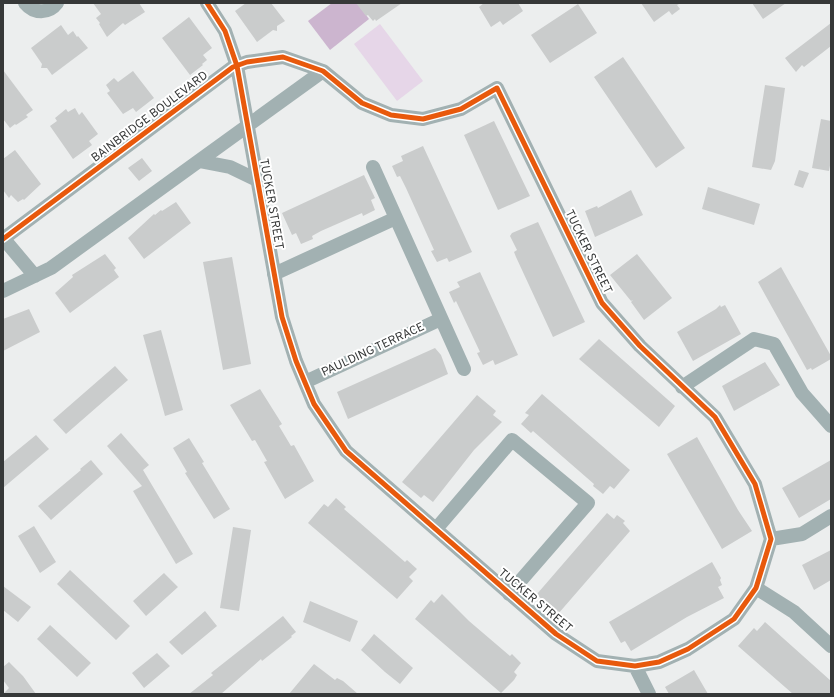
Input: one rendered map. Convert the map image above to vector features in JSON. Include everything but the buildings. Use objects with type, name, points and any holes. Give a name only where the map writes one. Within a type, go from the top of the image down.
[{"type":"street","points":[[25,3],[30,8],[41,12],[52,9],[57,3]]},
{"type":"street","name":"TUCKER STREET","points":[[207,3],[225,32],[237,66],[282,317],[296,362],[314,404],[346,451],[556,634],[597,661],[635,666],[659,662],[688,649],[734,619],[756,588],[771,539],[755,484],[715,417],[640,346],[602,304],[497,88],[461,109],[423,119],[391,115],[362,103],[323,71]]},
{"type":"street","name":"BAINBRIDGE BOULEVARD","points":[[3,238],[237,66],[247,62],[283,57],[323,71]]},
{"type":"street","points":[[3,292],[51,268],[323,71]]},
{"type":"street","name":"TUCKER STREET","points":[[199,161],[230,167],[257,180]]},
{"type":"street","points":[[374,167],[464,370]]},
{"type":"street","points":[[274,274],[396,218]]},
{"type":"street","points":[[3,238],[35,276]]},
{"type":"street","name":"PAULDING TERRACE","points":[[305,382],[441,319]]},
{"type":"street","points":[[682,387],[754,339],[774,344],[802,393],[831,426]]},
{"type":"street","points":[[436,529],[512,440],[588,503],[509,594]]},
{"type":"street","points":[[771,539],[802,534],[831,516]]},
{"type":"street","points":[[756,588],[794,612],[831,646]]},
{"type":"street","points":[[635,666],[649,694]]},
{"type":"shaded area","points":[[332,3],[357,3],[369,19],[330,50],[308,21]]},
{"type":"shaded area","points":[[380,24],[423,81],[397,101],[354,44]]},
{"type":"cycle path","points":[[3,239],[233,67],[247,62],[283,57],[323,71],[362,103],[391,115],[423,119],[461,109],[497,88],[602,303],[640,346],[715,417],[755,484],[771,539],[756,588],[734,619],[688,649],[659,662],[635,666],[597,661],[556,634],[346,451],[314,404],[296,361],[282,317],[237,66],[225,31],[207,3]]}]
